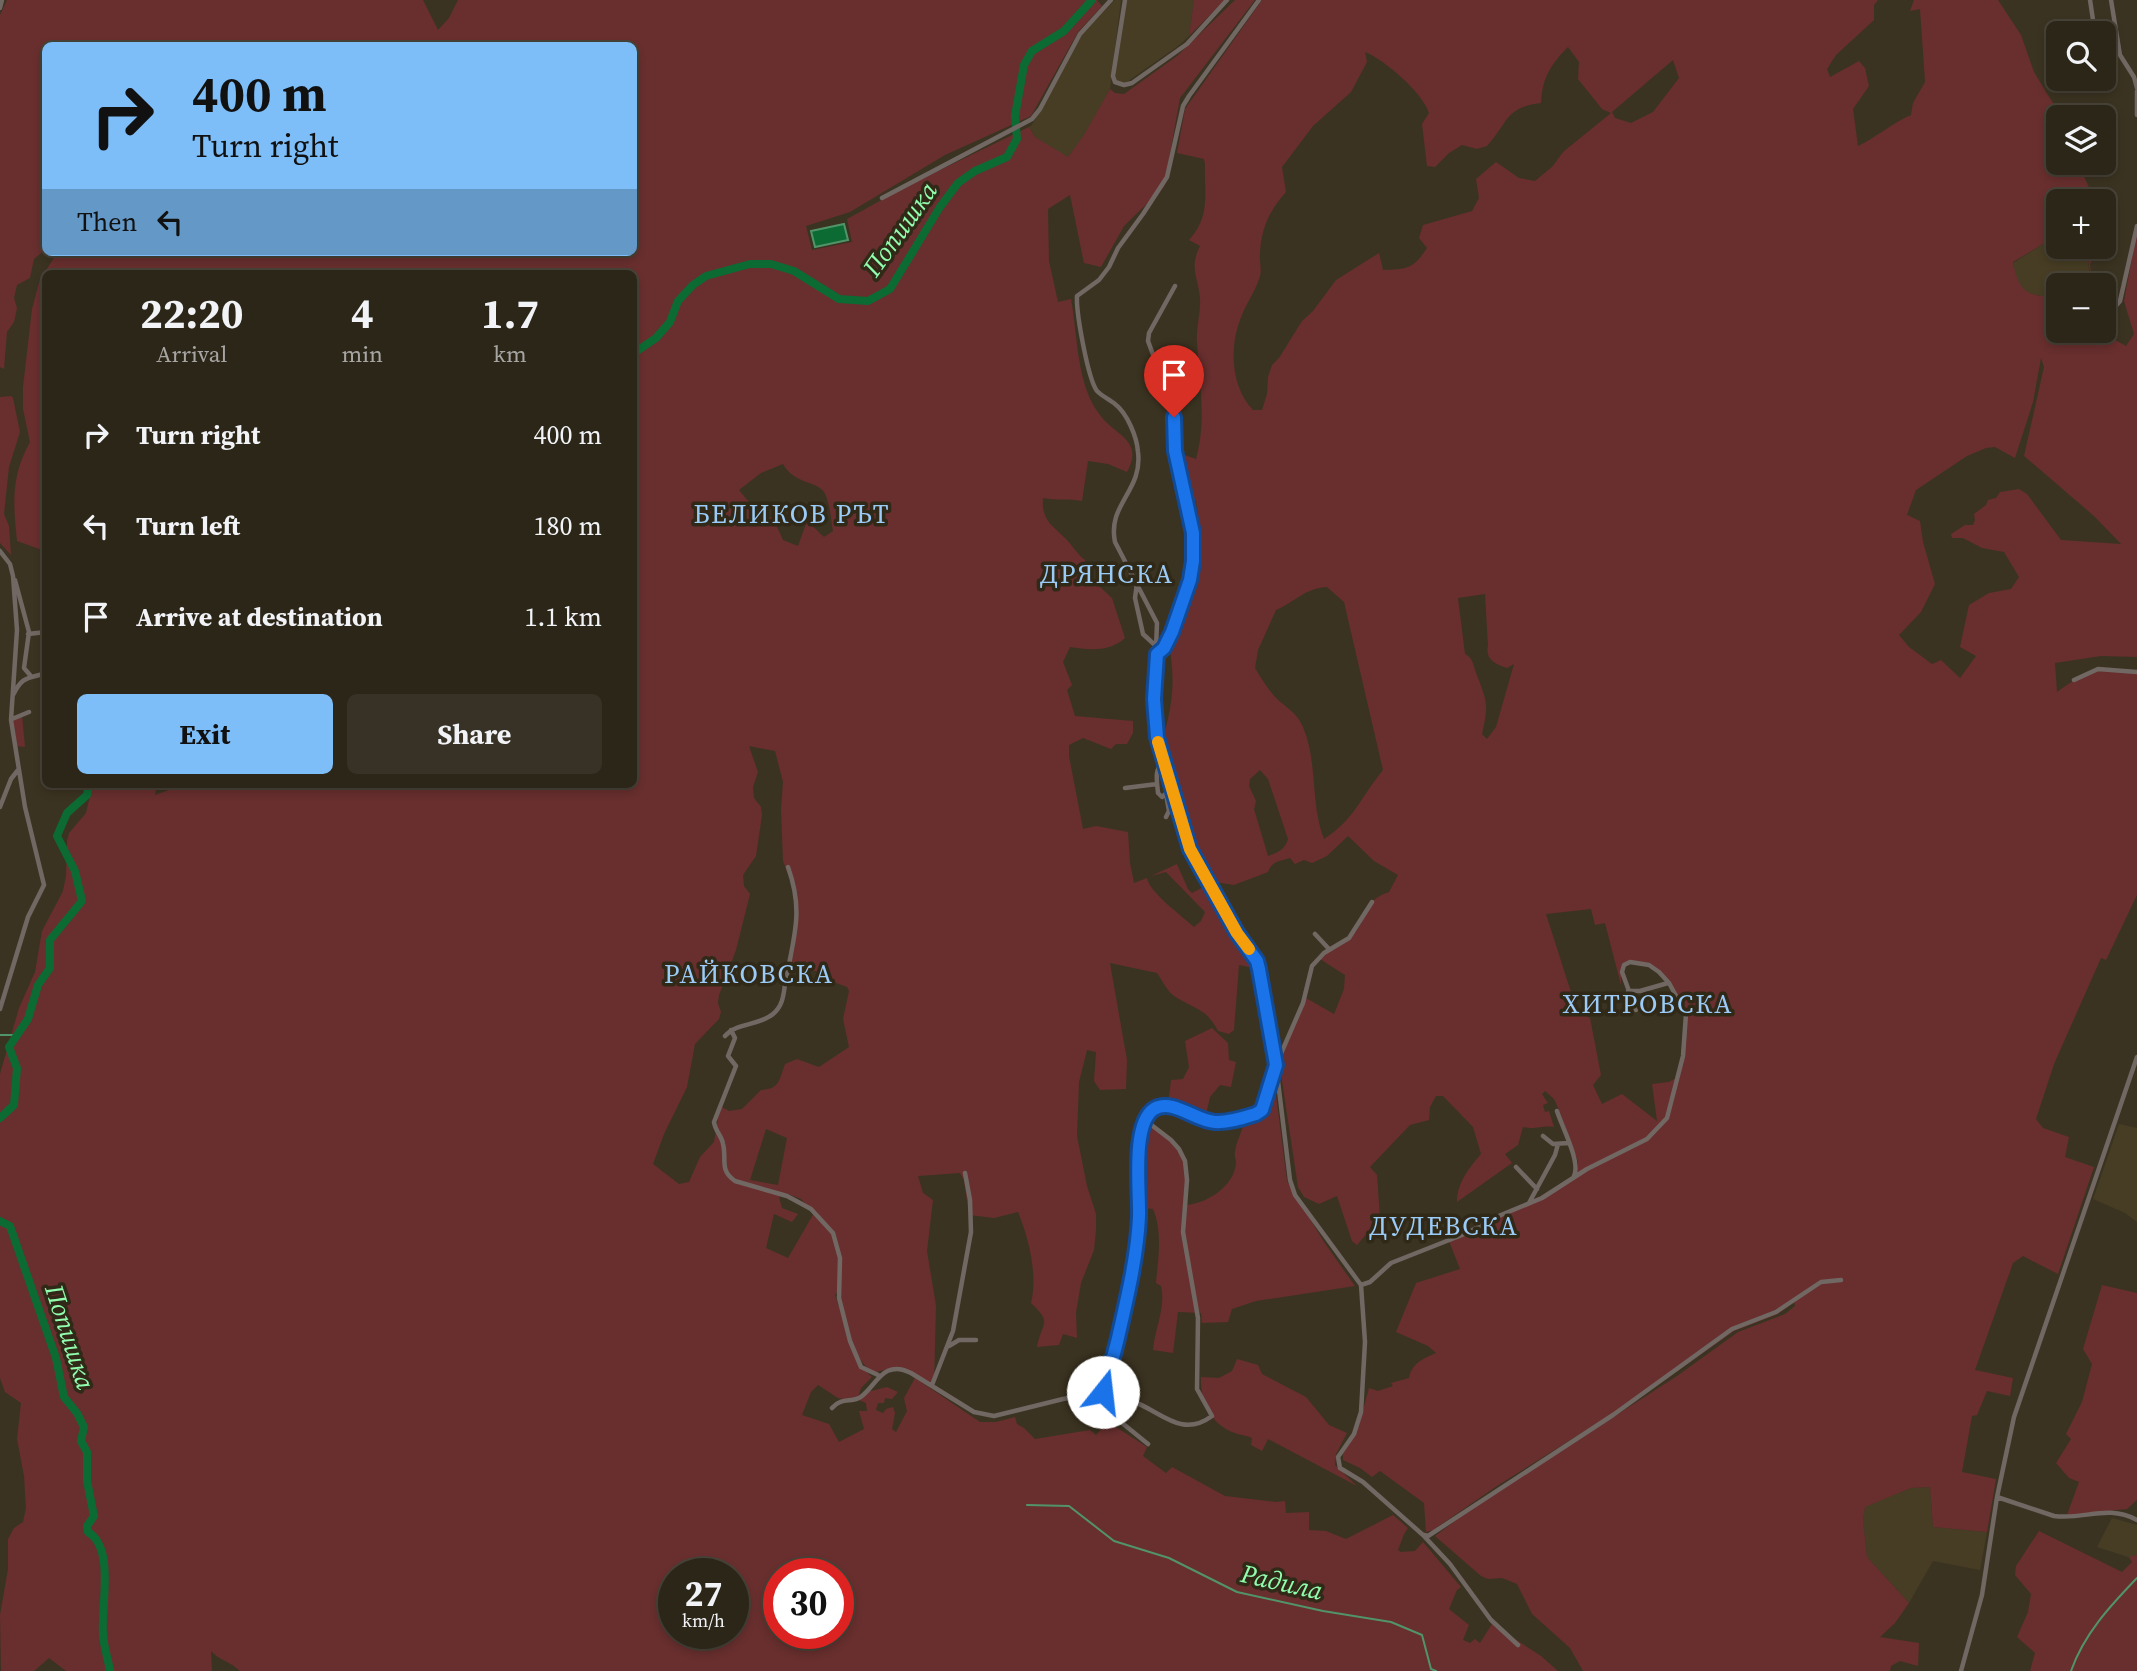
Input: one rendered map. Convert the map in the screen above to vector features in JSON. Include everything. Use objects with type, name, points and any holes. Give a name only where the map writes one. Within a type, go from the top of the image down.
[{"type":"street","points":[[0,8],[2,0]]},
{"type":"street","points":[[882,198],[1026,123],[1040,109],[1080,34],[1111,0]]},
{"type":"street","points":[[1125,0],[1113,76],[1115,82],[1124,85],[1132,83],[1187,44],[1227,0]]},
{"type":"street","points":[[1259,0],[1183,106],[1167,177],[1158,192],[1099,280],[1077,296],[1081,332],[1095,387],[1120,408],[1131,428],[1138,450],[1134,481],[1117,509],[1112,531],[1115,542],[1157,623],[1157,737],[1195,860],[1237,933],[1257,961],[1276,1065],[1290,1180],[1295,1195],[1361,1285],[1365,1342],[1361,1412],[1359,1424],[1338,1457],[1340,1468],[1371,1488],[1423,1535],[1450,1564],[1491,1620],[1518,1645]]},
{"type":"street","points":[[2090,0],[2093,21]]},
{"type":"street","points":[[2111,0],[2114,21]]},
{"type":"street","points":[[2116,38],[2122,60],[2134,77],[2137,114]]},
{"type":"street","points":[[2116,306],[2120,301],[2137,226]]},
{"type":"street","points":[[1157,651],[1164,648],[1172,632],[1190,580],[1193,561],[1193,533],[1175,451],[1173,409],[1148,341],[1149,333],[1175,286]]},
{"type":"street","points":[[0,551],[10,564],[27,620],[24,668],[30,675]]},
{"type":"street","points":[[0,1009],[28,917],[44,885],[18,769],[11,720],[17,643],[13,576]]},
{"type":"street","points":[[1137,582],[1135,598],[1143,634],[1157,651]]},
{"type":"street","points":[[28,635],[42,633]]},
{"type":"street","points":[[2074,680],[2098,669],[2137,672]]},
{"type":"street","points":[[11,699],[18,685],[30,675],[42,674]]},
{"type":"street","points":[[11,720],[29,712]]},
{"type":"street","points":[[1163,762],[1156,772],[1159,794],[1162,797],[1171,788]]},
{"type":"street","points":[[0,807],[18,769]]},
{"type":"street","points":[[1125,788],[1157,784]]},
{"type":"street","points":[[1166,794],[1169,811],[1166,817]]},
{"type":"street","points":[[725,1036],[731,1030],[767,1018],[783,999],[798,920],[797,897],[788,867]]},
{"type":"street","points":[[1104,1394],[1135,1252],[1139,1217],[1139,1140],[1145,1120],[1153,1110],[1162,1107],[1176,1108],[1199,1119],[1213,1122],[1256,1114],[1262,1110],[1276,1065],[1303,1003],[1312,966],[1329,949],[1349,938],[1372,902]]},
{"type":"street","points":[[1315,934],[1329,949]]},
{"type":"street","points":[[1361,1285],[1375,1278],[1391,1263],[1467,1233],[1529,1203],[1647,1139],[1667,1118],[1683,1056],[1686,1014],[1669,983],[1649,965],[1630,961],[1624,965],[1622,972],[1636,1010]]},
{"type":"street","points":[[0,989],[7,982]]},
{"type":"street","points":[[1628,991],[1640,991],[1669,983]]},
{"type":"street","points":[[731,1030],[735,1041],[728,1056],[736,1066],[714,1122],[723,1143],[724,1170],[735,1181],[787,1196],[811,1209],[833,1233],[840,1258],[839,1298],[850,1340],[861,1367],[879,1376]]},
{"type":"street","points":[[1961,1671],[1982,1595],[1997,1497],[2014,1418],[2137,1057]]},
{"type":"street","points":[[1557,1111],[1577,1161],[1574,1177]]},
{"type":"street","points":[[832,1408],[837,1402],[863,1396],[879,1376],[905,1370],[974,1412],[994,1416],[1063,1399],[1104,1394],[1130,1400],[1187,1426],[1202,1424],[1212,1416],[1197,1390],[1198,1318],[1183,1232],[1187,1180],[1185,1161],[1180,1149],[1145,1120]]},
{"type":"street","points":[[1543,1136],[1558,1144],[1568,1143]]},
{"type":"street","points":[[1529,1203],[1558,1144]]},
{"type":"street","points":[[1516,1167],[1538,1189]]},
{"type":"street","points":[[932,1385],[953,1331],[971,1232],[970,1200],[965,1173]]},
{"type":"street","points":[[1423,1535],[1428,1536],[1613,1415],[1732,1329],[1776,1312],[1821,1282],[1841,1280]]},
{"type":"street","points":[[948,1346],[959,1340],[976,1339]]},
{"type":"street","points":[[1104,1394],[1111,1415],[1147,1444]]},
{"type":"street","points":[[1997,1497],[2054,1516],[2113,1511],[2137,1520]]},
{"type":"shaded area","points":[[7,0],[423,0],[438,30],[449,18],[458,0],[1097,0],[1102,6],[1078,32],[1031,116],[945,155],[850,212],[806,226],[812,250],[852,242],[847,219],[905,187],[1029,127],[1035,137],[1068,157],[1110,89],[1124,94],[1177,56],[1235,0],[1255,0],[1180,98],[1164,187],[1124,226],[1101,267],[1084,263],[1070,195],[1048,209],[1049,261],[1058,302],[1071,299],[1086,389],[1100,415],[1130,445],[1132,461],[1127,472],[1108,464],[1088,461],[1082,501],[1043,498],[1048,522],[1085,560],[1085,567],[1079,570],[1090,583],[1100,587],[1112,598],[1125,638],[1106,648],[1070,647],[1063,662],[1072,685],[1067,690],[1075,716],[1133,721],[1133,733],[1127,744],[1116,744],[1111,749],[1083,738],[1069,745],[1083,829],[1096,826],[1128,832],[1134,883],[1147,878],[1160,897],[1194,927],[1205,912],[1166,872],[1151,876],[1177,864],[1192,893],[1207,885],[1254,968],[1239,965],[1234,1030],[1229,1034],[1218,1031],[1204,1013],[1171,994],[1157,973],[1110,963],[1127,1060],[1126,1089],[1100,1090],[1094,1081],[1096,1052],[1087,1050],[1079,1082],[1077,1136],[1087,1186],[1096,1214],[1096,1230],[1094,1250],[1081,1283],[1076,1313],[1077,1338],[1063,1334],[1059,1345],[1037,1347],[1044,1319],[1031,1303],[1031,1257],[1018,1212],[994,1218],[969,1215],[964,1180],[960,1173],[918,1176],[923,1193],[933,1200],[927,1251],[936,1306],[934,1384],[895,1367],[873,1373],[865,1365],[849,1335],[839,1289],[835,1295],[858,1364],[872,1377],[861,1388],[857,1401],[838,1398],[818,1385],[811,1392],[802,1415],[829,1424],[839,1442],[864,1429],[859,1411],[867,1411],[866,1403],[859,1400],[867,1389],[871,1391],[887,1387],[898,1392],[892,1399],[885,1398],[884,1403],[878,1403],[876,1410],[883,1413],[893,1407],[895,1413],[892,1429],[896,1432],[907,1411],[904,1398],[915,1378],[980,1422],[996,1422],[1015,1417],[1017,1424],[1035,1439],[1090,1430],[1096,1435],[1108,1422],[1147,1447],[1143,1456],[1166,1473],[1172,1467],[1225,1496],[1285,1501],[1286,1513],[1309,1512],[1309,1530],[1326,1531],[1346,1539],[1393,1515],[1408,1528],[1398,1550],[1415,1551],[1423,1542],[1461,1587],[1449,1609],[1469,1625],[1463,1640],[1470,1643],[1475,1639],[1480,1643],[1492,1624],[1541,1656],[1558,1671],[240,1671],[211,1651],[212,1671],[66,1671],[49,1658],[34,1671],[1,1671],[0,1615],[8,1569],[8,1539],[14,1528],[23,1522],[26,1508],[24,1476],[17,1439],[21,1403],[5,1392],[0,1378],[0,1074],[19,1008],[35,972],[42,931],[63,891],[67,841],[69,833],[86,813],[90,796],[87,788],[156,788],[155,795],[171,788],[637,788],[637,270],[46,270],[54,258],[52,256],[637,256],[637,42],[42,42],[42,252],[34,259],[30,278],[17,285],[14,298],[17,308],[14,322],[7,332],[4,369],[0,367],[0,15]],"holes":[[[783,464],[788,470],[824,492],[833,531],[824,537],[807,521],[798,546],[783,540],[773,518],[754,515],[739,490],[761,473]],[[749,746],[775,751],[783,782],[783,861],[792,885],[796,916],[794,952],[788,967],[816,971],[847,987],[849,991],[843,1019],[849,1047],[819,1067],[797,1059],[785,1064],[775,1086],[761,1090],[742,1109],[729,1111],[720,1106],[714,1142],[700,1157],[689,1182],[679,1184],[653,1164],[687,1087],[695,1044],[719,1019],[719,995],[736,950],[750,894],[744,886],[743,875],[756,856],[762,815],[761,807],[754,798],[753,787],[758,772]],[[766,1129],[787,1138],[778,1185],[750,1180]],[[785,1193],[801,1199],[814,1213],[788,1258],[766,1248],[774,1214],[792,1222],[798,1214],[782,1208],[779,1197]]]},
{"type":"shaded area","points":[[1115,0],[1121,0],[1110,89],[1085,135],[1067,158],[1035,137],[1029,127],[1083,33]]},
{"type":"shaded area","points":[[1123,0],[1194,0],[1189,36],[1124,84],[1117,81],[1115,73]]},
{"type":"shaded area","points":[[1194,0],[1225,0],[1189,36]]},
{"type":"shaded area","points":[[1262,0],[1878,0],[1874,5],[1874,20],[1836,55],[1827,69],[1830,77],[1859,61],[1865,68],[1869,86],[1853,109],[1858,146],[1911,115],[1913,103],[1925,82],[1920,9],[1910,11],[1914,0],[1998,0],[2021,35],[2034,72],[2055,105],[2046,105],[2046,175],[2083,175],[2090,189],[2046,189],[2046,244],[2013,262],[2018,280],[2026,291],[2046,296],[2046,343],[2116,343],[2116,340],[2126,346],[2134,334],[2124,301],[2137,231],[2137,657],[2101,656],[2055,663],[2057,692],[2078,678],[2095,672],[2137,672],[2137,895],[2106,960],[2101,958],[2054,1064],[2036,1119],[2043,1128],[2069,1137],[2065,1157],[2094,1167],[2058,1274],[2023,1256],[2013,1263],[1975,1370],[2013,1378],[2010,1396],[1987,1391],[1977,1415],[1972,1416],[1962,1472],[1996,1479],[1987,1532],[1933,1527],[1930,1487],[1911,1488],[1865,1507],[1863,1520],[1867,1557],[1909,1603],[1895,1623],[1880,1637],[1919,1643],[1918,1666],[1900,1661],[1891,1666],[1890,1671],[1583,1671],[1570,1648],[1532,1614],[1517,1584],[1502,1578],[1488,1579],[1481,1576],[1435,1536],[1468,1511],[1677,1376],[1738,1332],[1785,1314],[1795,1306],[1794,1302],[1778,1314],[1734,1331],[1658,1385],[1497,1486],[1433,1530],[1426,1532],[1424,1503],[1380,1471],[1372,1477],[1343,1460],[1343,1454],[1357,1432],[1369,1388],[1378,1391],[1393,1386],[1391,1383],[1409,1378],[1416,1365],[1436,1353],[1428,1346],[1396,1332],[1416,1283],[1460,1269],[1449,1241],[1535,1201],[1623,1149],[1577,1173],[1578,1162],[1559,1110],[1554,1099],[1545,1091],[1542,1094],[1548,1103],[1543,1105],[1545,1112],[1549,1111],[1554,1127],[1523,1127],[1518,1145],[1505,1154],[1512,1163],[1457,1202],[1461,1182],[1481,1154],[1473,1127],[1443,1096],[1436,1096],[1430,1107],[1429,1120],[1410,1125],[1370,1167],[1377,1175],[1380,1218],[1357,1245],[1352,1241],[1337,1196],[1319,1204],[1304,1197],[1298,1187],[1279,1061],[1306,998],[1334,1014],[1344,989],[1345,975],[1320,959],[1353,935],[1370,905],[1389,892],[1398,875],[1374,861],[1348,836],[1327,856],[1312,863],[1304,860],[1295,864],[1290,858],[1274,864],[1268,872],[1234,885],[1215,882],[1192,834],[1160,728],[1165,731],[1172,696],[1172,664],[1168,639],[1182,614],[1179,607],[1177,611],[1172,609],[1183,575],[1193,574],[1193,516],[1198,515],[1196,501],[1190,501],[1176,452],[1196,459],[1202,415],[1197,336],[1200,298],[1195,266],[1200,246],[1189,240],[1201,222],[1203,213],[1205,164],[1204,159],[1177,153],[1185,109]],"holes":[[[1568,47],[1579,62],[1578,79],[1602,109],[1611,113],[1563,152],[1553,166],[1535,181],[1519,178],[1496,162],[1476,179],[1479,198],[1472,211],[1423,225],[1419,238],[1427,248],[1414,264],[1383,270],[1379,253],[1336,280],[1302,321],[1272,365],[1262,410],[1253,410],[1245,400],[1236,377],[1235,339],[1242,315],[1260,276],[1264,228],[1286,192],[1282,167],[1313,126],[1351,92],[1367,62],[1365,52],[1383,62],[1402,78],[1425,105],[1429,113],[1422,124],[1427,166],[1435,167],[1462,145],[1477,149],[1487,146],[1514,112],[1541,103],[1548,72]],[[1673,60],[1679,78],[1653,112],[1631,123],[1615,118],[1612,112]],[[2041,358],[2044,367],[2024,456],[2094,516],[2121,544],[2061,540],[2027,494],[2019,489],[2000,492],[1996,498],[1988,500],[1986,505],[1974,514],[1973,525],[1965,525],[1951,534],[1952,538],[1963,538],[1982,548],[2004,552],[2019,577],[2011,589],[1989,593],[1969,605],[1960,647],[1976,656],[1960,678],[1941,660],[1932,664],[1909,647],[1899,635],[1921,612],[1935,584],[1920,521],[1907,515],[1916,490],[1967,456],[1995,447],[2015,458],[2033,402]],[[1327,587],[1344,602],[1383,770],[1350,816],[1324,839],[1317,811],[1311,754],[1301,722],[1271,692],[1255,668],[1258,650],[1276,610],[1319,588]],[[1485,594],[1488,654],[1495,663],[1507,668],[1514,664],[1496,727],[1487,739],[1482,734],[1486,716],[1485,697],[1470,657],[1465,654],[1458,598]],[[1260,770],[1268,779],[1288,839],[1283,848],[1268,856],[1254,809],[1256,801],[1249,786],[1250,779]],[[1591,909],[1595,925],[1605,923],[1621,985],[1621,967],[1632,963],[1643,964],[1664,978],[1681,1001],[1687,1023],[1676,1078],[1669,1082],[1652,1084],[1657,1121],[1622,1094],[1602,1104],[1593,1085],[1601,1075],[1590,1018],[1577,1011],[1546,914]]]},
{"type":"shaded area","points":[[844,224],[848,240],[815,247],[811,231]]},
{"type":"shaded area","points":[[2046,244],[2046,259],[2088,259],[2089,273],[2046,273],[2046,297],[2028,293],[2017,283],[2013,263]]},
{"type":"shaded area","points":[[42,276],[42,550],[17,541],[14,502],[19,466],[30,442],[23,409],[23,387],[32,309]]},
{"type":"shaded area","points":[[11,396],[20,432],[9,467],[4,514],[9,526],[11,555],[0,543],[0,397]]},
{"type":"shaded area","points":[[22,715],[25,747],[17,746],[13,720]]},
{"type":"shaded area","points":[[1212,1028],[1228,1043],[1229,1060],[1236,1062],[1231,1087],[1220,1085],[1210,1097],[1207,1110],[1211,1117],[1176,1103],[1169,1097],[1171,1080],[1183,1079],[1189,1067],[1185,1041]]},
{"type":"shaded area","points":[[1274,1079],[1287,1181],[1324,1242],[1355,1286],[1256,1301],[1232,1309],[1228,1322],[1202,1323],[1201,1313],[1178,1312],[1173,1353],[1153,1350],[1162,1294],[1161,1286],[1156,1283],[1159,1246],[1156,1218],[1153,1209],[1142,1208],[1144,1138],[1149,1121],[1162,1131],[1186,1161],[1185,1205],[1202,1201],[1218,1193],[1230,1180],[1244,1121],[1262,1109],[1268,1100]]},
{"type":"shaded area","points":[[2119,1124],[2137,1128],[2137,1222],[2125,1213],[2093,1199]]},
{"type":"shaded area","points":[[2102,1285],[2137,1293],[2137,1500],[2127,1509],[2067,1515],[2079,1482],[2069,1478],[2056,1463],[2071,1439],[2066,1434],[2082,1402],[2092,1364],[2083,1349]]},
{"type":"shaded area","points":[[1237,1359],[1258,1365],[1262,1374],[1306,1397],[1329,1425],[1347,1433],[1336,1454],[1335,1465],[1357,1486],[1268,1439],[1262,1451],[1251,1445],[1252,1438],[1227,1429],[1213,1418],[1205,1403],[1201,1377],[1219,1378],[1232,1371]]},
{"type":"shaded area","points":[[1930,1487],[1933,1527],[1987,1532],[1980,1570],[1933,1561],[1909,1603],[1867,1557],[1863,1520],[1865,1506],[1911,1488]]},
{"type":"shaded area","points":[[2112,1518],[2137,1525],[2137,1555],[2131,1558],[2097,1547]]},
{"type":"shaded area","points":[[2039,1531],[2122,1572],[2132,1562],[2129,1557],[2137,1555],[2137,1671],[2030,1671],[2035,1653],[2017,1637],[2028,1612],[2031,1594],[2015,1575],[2016,1566]]},
{"type":"waterway","name":"Попишка","points":[[637,351],[656,338],[670,322],[678,301],[693,285],[706,276],[750,264],[771,264],[794,271],[839,299],[868,301],[890,289],[940,207],[958,183],[975,171],[1007,157],[1017,139],[1015,116],[1024,65],[1032,51],[1064,31],[1092,0]]},
{"type":"waterway","name":"Попишка","points":[[0,1118],[14,1105],[17,1068],[9,1047],[28,1019],[38,985],[50,968],[50,940],[82,901],[75,871],[57,836],[67,813],[87,795],[88,788]]},
{"type":"waterway","points":[[0,1035],[17,1035]]},
{"type":"waterway","name":"Попишка","points":[[0,1221],[10,1226],[56,1358],[64,1397],[84,1427],[81,1441],[87,1452],[87,1481],[94,1516],[87,1526],[101,1551],[104,1564],[103,1638],[110,1671]]},
{"type":"waterway","name":"Радила","points":[[1027,1505],[1069,1506],[1114,1541],[1169,1558],[1237,1592],[1323,1611],[1391,1622],[1422,1635],[1431,1669],[1436,1671]]},
{"type":"waterway","points":[[2071,1671],[2090,1633],[2137,1578]]},
{"type":"slow traffic","points":[[1158,742],[1190,849],[1237,933],[1249,949]]},
{"type":"district","name":"БЕЛИКОВ РЪТ","points":[[792,514]]},
{"type":"district","name":"ДРЯНСКА","points":[[1107,574]]},
{"type":"district","name":"РАЙКОВСКА","points":[[749,974]]},
{"type":"district","name":"ХИТРОВСКА","points":[[1648,1004]]},
{"type":"district","name":"ДУДЕВСКА","points":[[1444,1226]]},
{"type":"route","points":[[1103,1392],[1107,1390],[1107,1379],[1135,1252],[1139,1217],[1139,1140],[1145,1120],[1153,1110],[1162,1107],[1176,1108],[1199,1119],[1213,1122],[1260,1113],[1276,1065],[1257,961],[1237,933],[1190,849],[1157,737],[1154,699],[1157,654],[1164,648],[1172,632],[1190,580],[1193,561],[1193,533],[1175,451],[1174,417]]}]
